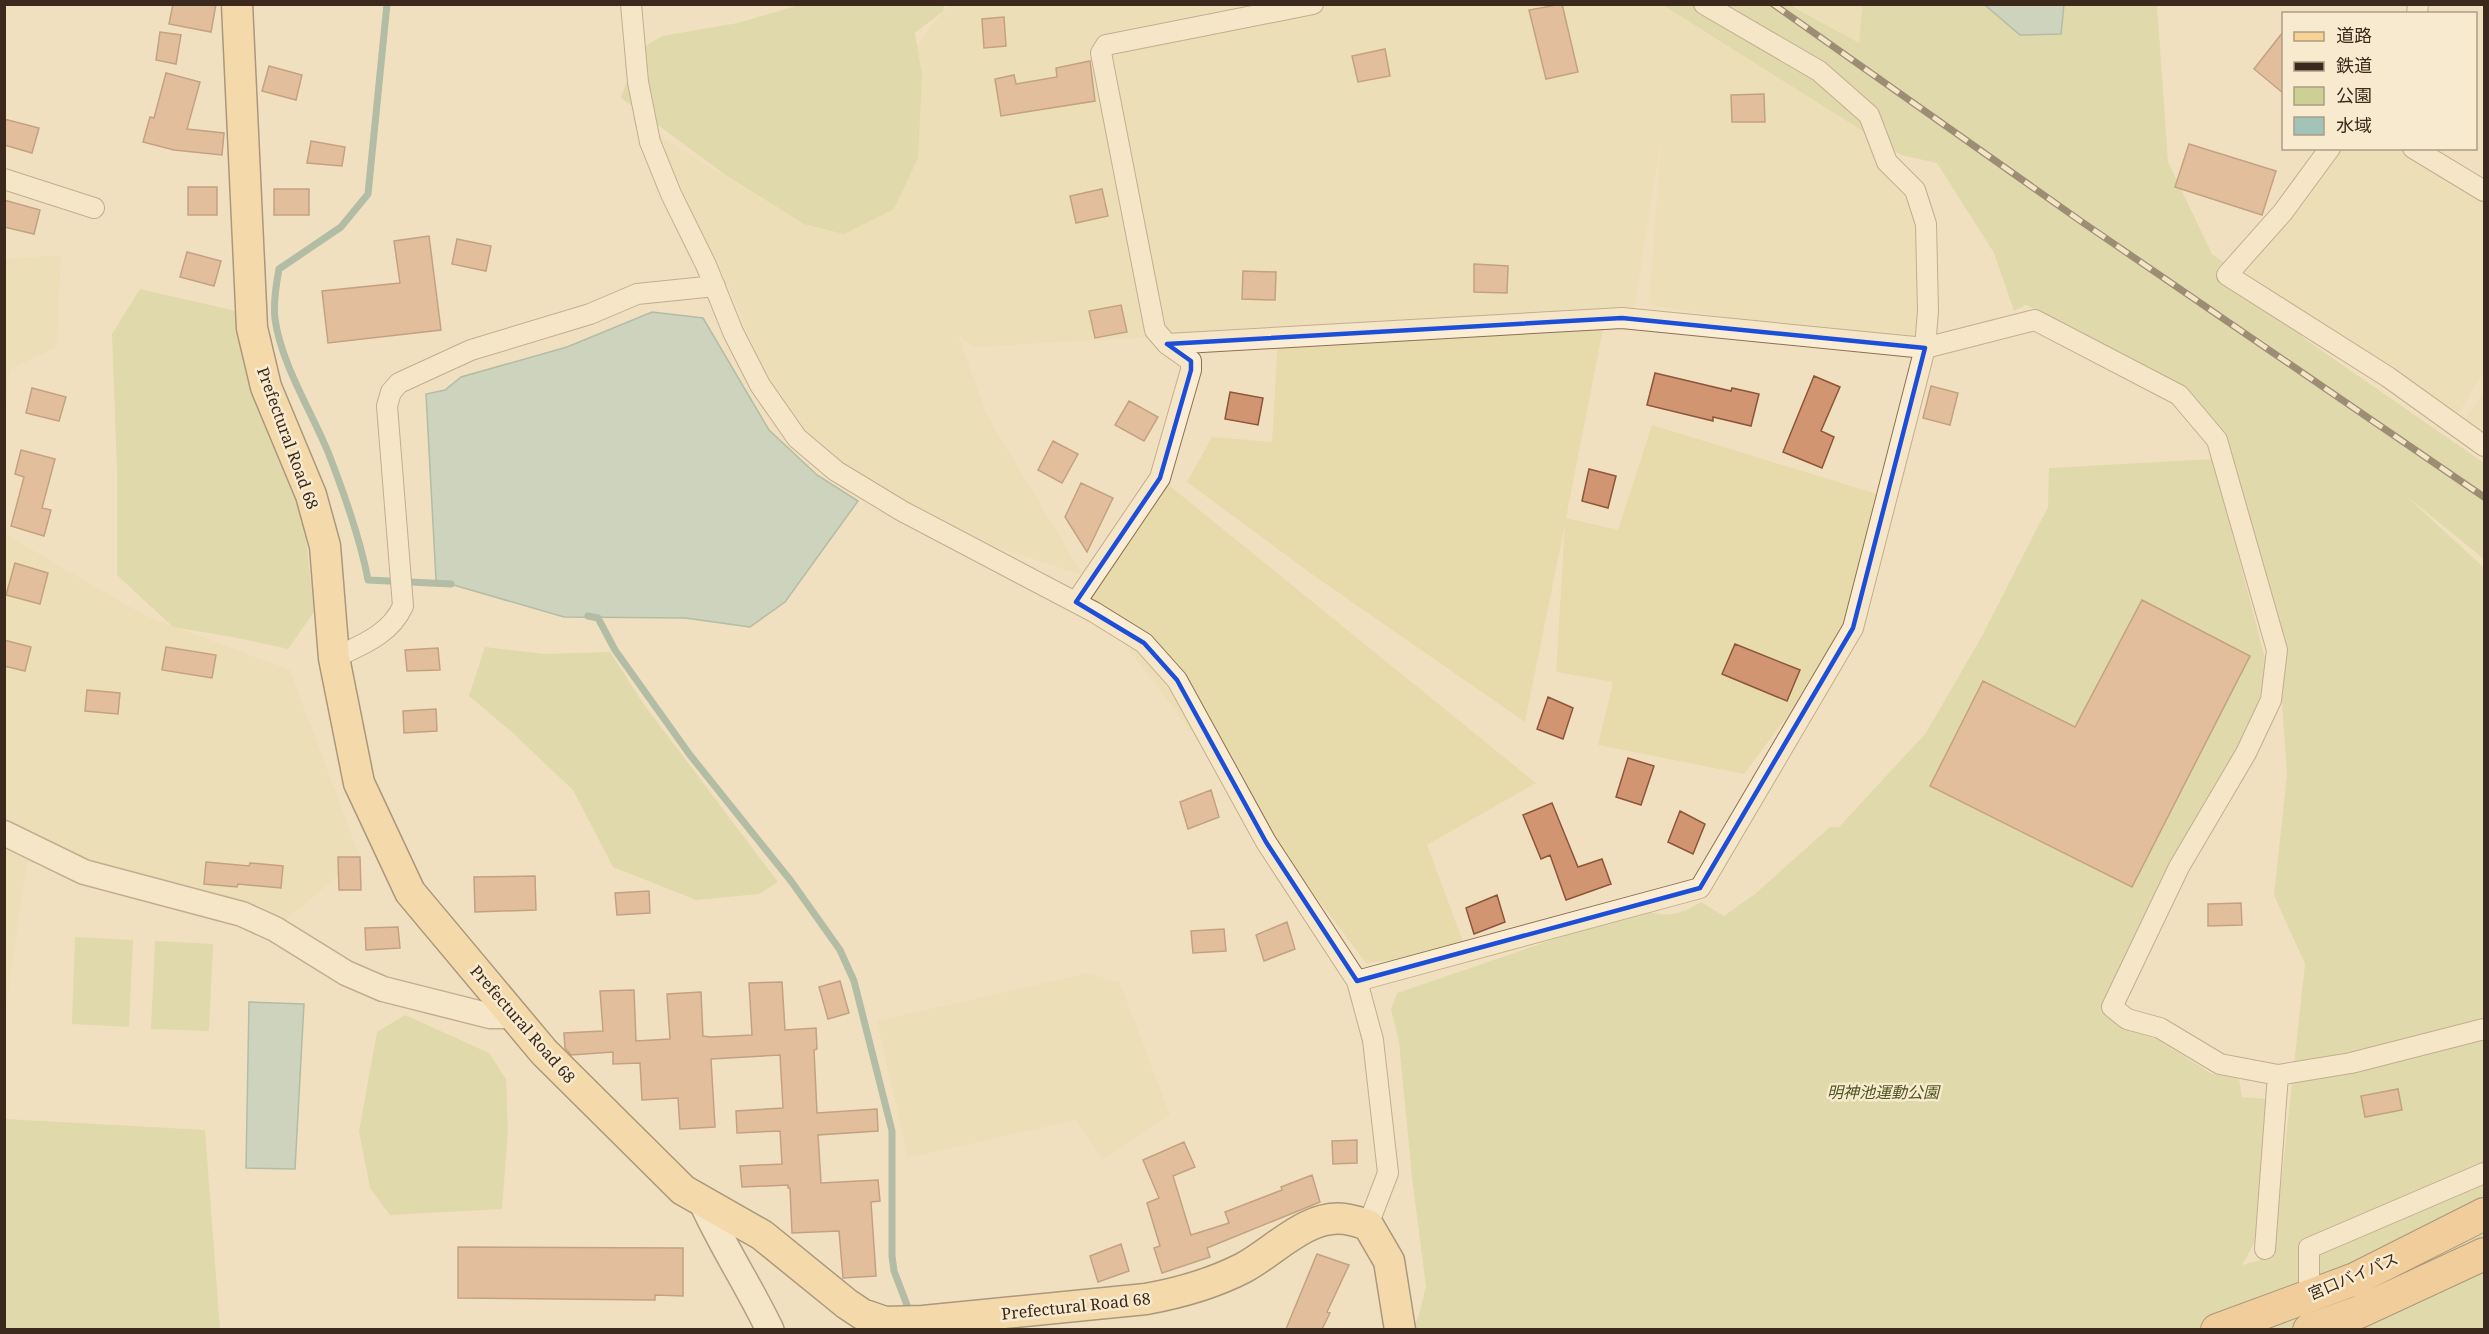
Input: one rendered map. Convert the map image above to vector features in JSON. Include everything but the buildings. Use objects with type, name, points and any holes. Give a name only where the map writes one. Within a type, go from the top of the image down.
[{"type":"highway","name":"宮口バイパス","points":[[2217,1329],[2355,1279],[2484,1214]]},
{"type":"highway","name":"宮口バイパス","points":[[2309,1329],[2359,1312],[2484,1254]]},
{"type":"main road","name":"Prefectural Road 68","points":[[237,4],[252,328],[266,387],[311,495],[325,546],[334,658],[359,783],[410,892],[544,1052],[682,1190],[762,1235],[847,1304],[862,1314],[885,1322],[898,1323],[1146,1299],[1178,1293],[1243,1268],[1308,1226],[1329,1219],[1346,1219],[1368,1225]]},
{"type":"main road","points":[[703,1203],[718,1236],[752,1293],[770,1329]]},
{"type":"main road","points":[[1368,1225],[1389,1261],[1400,1329]]},
{"type":"street","points":[[631,4],[638,82],[650,142],[671,194],[715,286],[733,332],[760,385],[797,438],[836,471],[884,500],[1076,602],[1144,643],[1177,680],[1266,842],[1357,981],[1373,1040],[1388,1173],[1368,1225]]},
{"type":"street","points":[[1076,602],[1160,478],[1191,370],[1191,361],[1167,344],[1155,330],[1101,53],[1106,45],[1313,4]]},
{"type":"street","points":[[1357,981],[1700,888],[1853,628],[1925,348],[1928,311],[1926,224],[1915,190],[1887,162],[1869,115],[1819,71],[1704,4]]},
{"type":"street","points":[[2330,150],[2283,212],[2227,276],[2388,377],[2484,446]]},
{"type":"street","points":[[2416,150],[2484,191]]},
{"type":"street","points":[[4,178],[94,208]]},
{"type":"street","points":[[334,658],[378,637],[397,620],[403,606],[387,406],[392,392],[399,383],[471,350],[590,314],[637,294],[715,286]]},
{"type":"street","points":[[1167,344],[1622,318],[1925,348],[2035,320],[2179,395],[2217,440],[2277,650],[2271,700],[2246,753],[2179,867],[2112,1007],[2127,1019],[2160,1028],[2220,1064],[2278,1076],[2351,1063],[2484,1029]]},
{"type":"street","points":[[4,833],[84,872],[242,914],[275,929],[346,973],[383,989],[490,1016],[514,1017]]},
{"type":"street","points":[[2265,1249],[2278,1076]]},
{"type":"street","points":[[2309,1295],[2309,1248],[2484,1173]]},
{"type":"highlighted area","points":[[1622,318],[1925,348],[1853,628],[1700,888],[1357,981],[1266,842],[1177,680],[1144,643],[1076,602],[1160,478],[1191,370],[1191,361],[1167,344]]},
{"type":"shaded area","points":[[951,5],[1680,5],[1869,115],[1886,176],[1926,224],[1925,348],[1649,305],[1661,140],[1634,310],[973,347],[958,334],[986,414],[1083,575],[933,527],[875,494],[784,420],[729,287],[687,206],[659,136],[788,214],[918,158],[917,45],[943,11]]},
{"type":"shaded area","points":[[1793,5],[1863,5],[1860,44]]},
{"type":"shaded area","points":[[2328,150],[2413,150],[2484,196],[2484,372],[2456,417],[2227,275]]},
{"type":"shaded area","points":[[61,255],[57,347],[9,370],[5,418],[5,259]]},
{"type":"shaded area","points":[[1605,319],[1566,518],[1618,530],[1652,425],[1887,497],[1853,628],[1744,774],[1598,745],[1613,682],[1556,672],[1565,524],[1525,722],[1313,575],[1187,482],[1212,437],[1272,442],[1278,337]]},
{"type":"shaded area","points":[[2484,391],[2484,436],[2464,420]]},
{"type":"shaded area","points":[[1160,478],[1536,783],[1427,845],[1467,952],[1366,963],[1084,590]]},
{"type":"shaded area","points":[[5,534],[144,615],[290,670],[360,857],[275,929],[102,878],[27,862],[5,1012]]},
{"type":"shaded area","points":[[1088,973],[1120,983],[1170,1115],[1102,1160],[1076,1120],[908,1158],[877,1021]]},
{"type":"green space","points":[[799,5],[944,5],[943,11],[915,33],[922,76],[918,158],[894,209],[844,234],[804,224],[727,176],[621,98],[637,51],[662,36],[738,23]]},
{"type":"green space","name":"明神池運動公園","points":[[1663,5],[1790,5],[1859,43],[1863,5],[1985,5],[2020,35],[2061,34],[2065,5],[2157,5],[2168,162],[2212,254],[2270,295],[2302,337],[2484,463],[2484,559],[2404,494],[2484,568],[2484,1329],[1411,1329],[1418,1318],[1426,1287],[1412,1177],[1399,1042],[1391,1009],[1397,993],[1640,910],[1672,914],[1685,911],[1701,902],[1724,916],[1755,894],[1830,827],[1839,827],[1926,733],[1982,636],[2048,507],[2049,468],[2213,459],[2265,658],[2264,698],[2239,752],[2102,1005],[2124,1028],[2157,1039],[2212,1074],[2239,1079],[2242,1097],[2267,1099],[2262,1229],[2242,1265],[2273,1257],[2305,964],[2274,895],[2287,775],[2281,687],[2228,449],[2179,395],[2073,327],[2026,305],[2014,311],[1994,253],[1937,163],[1901,155]]},
{"type":"green space","points":[[140,289],[240,312],[298,465],[314,612],[288,649],[173,627],[117,575],[117,469],[112,334]]},
{"type":"green space","points":[[485,647],[544,654],[610,652],[645,706],[778,882],[759,894],[696,900],[613,867],[573,790],[513,733],[469,696]]},
{"type":"green space","points":[[75,937],[133,940],[129,1027],[72,1024]]},
{"type":"green space","points":[[155,941],[213,944],[209,1031],[151,1029]]},
{"type":"green space","points":[[405,1015],[489,1053],[506,1079],[508,1130],[502,1209],[390,1215],[370,1188],[359,1131],[377,1032]]},
{"type":"green space","points":[[5,1119],[205,1130],[220,1329],[5,1329]]},
{"type":"water","points":[[1985,5],[2064,5],[2061,34],[2020,35]]},
{"type":"water","points":[[652,312],[703,318],[769,430],[817,475],[858,501],[785,602],[750,627],[685,618],[564,617],[436,580],[426,394],[445,390],[461,377],[567,347]]},
{"type":"water","points":[[249,1002],[304,1004],[295,1169],[246,1168]]},
{"type":"waterway","points":[[387,4],[368,194],[341,227],[279,269],[275,319],[283,353],[328,452],[346,499],[368,580],[451,584]]},
{"type":"waterway","points":[[588,616],[598,618],[615,650],[690,755],[791,881],[840,950],[854,981],[892,1131],[892,1256],[894,1271],[907,1305]]},
{"type":"railway","points":[[1773,4],[2082,222],[2484,497]]}]
